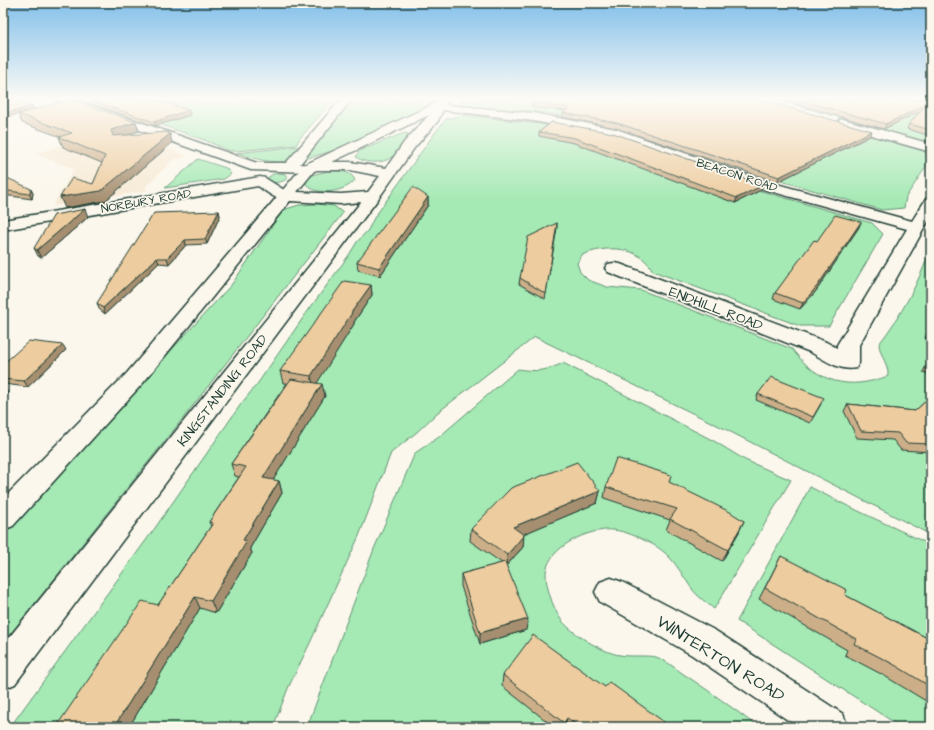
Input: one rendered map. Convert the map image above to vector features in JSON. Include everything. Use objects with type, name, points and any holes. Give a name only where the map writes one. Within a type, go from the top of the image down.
[{"type":"street","points":[[160,133],[256,167],[308,168],[350,166],[389,173]]},
{"type":"street","points":[[288,168],[318,133]]},
{"type":"street","points":[[3,518],[135,378],[308,168],[383,133]]},
{"type":"street","name":"KINGSTANDING ROAD","points":[[3,672],[373,196],[410,144],[420,133]]},
{"type":"street","name":"BEACON ROAD","points":[[616,133],[757,183],[917,227]]},
{"type":"street","points":[[879,133],[931,148]]},
{"type":"street","points":[[256,167],[260,181],[284,196],[341,199],[373,196]]},
{"type":"street","name":"NORBURY ROAD","points":[[3,225],[260,181]]},
{"type":"street","name":"ENDHILL ROAD","points":[[614,268],[818,347],[848,345],[931,202]]},
{"type":"street","name":"WINTERTON ROAD","points":[[611,592],[704,643],[830,727]]},
{"type":"shaded area","points":[[99,133],[123,133],[188,156],[173,160],[146,186],[146,191],[53,206],[74,169],[35,154]]},
{"type":"green space","points":[[185,133],[304,133],[296,145],[237,151],[230,151]]},
{"type":"green space","points":[[324,133],[381,133],[354,144],[303,159]]},
{"type":"green space","points":[[404,133],[409,134],[409,137],[397,153],[384,161],[364,161],[356,157],[359,151]]},
{"type":"green space","points":[[435,133],[583,133],[744,186],[872,223],[883,234],[829,326],[800,326],[653,271],[647,262],[631,252],[611,249],[591,252],[582,255],[577,263],[580,272],[588,280],[607,287],[641,290],[792,349],[812,370],[835,381],[847,383],[873,381],[888,376],[887,368],[879,344],[895,322],[909,298],[931,248],[931,535],[721,427],[535,337],[437,413],[417,432],[391,453],[359,536],[289,686],[273,727],[10,727],[155,528],[241,404],[258,383],[357,242],[368,230],[374,218]]},
{"type":"green space","points":[[633,133],[862,133],[922,150],[931,159],[906,197],[904,208],[882,210],[767,177]]},
{"type":"green space","points":[[895,133],[931,133],[931,143]]},
{"type":"green space","points":[[300,146],[290,161],[283,162],[257,159],[237,153]]},
{"type":"green space","points":[[198,159],[226,168],[231,174],[224,179],[165,188]]},
{"type":"green space","points":[[329,171],[340,171],[350,174],[355,180],[345,188],[324,192],[317,191],[306,184],[306,180],[315,174]]},
{"type":"green space","points":[[273,174],[285,174],[288,178],[281,182],[268,182],[266,179]]},
{"type":"green space","points":[[317,204],[334,206],[343,213],[181,421],[3,643],[3,533],[232,284],[283,210],[299,205]]},
{"type":"green space","points":[[563,363],[714,441],[745,460],[791,480],[714,609],[694,592],[674,563],[658,547],[632,535],[613,530],[593,532],[572,540],[554,554],[546,572],[548,589],[557,614],[564,624],[578,635],[596,646],[613,653],[624,656],[652,656],[663,660],[758,727],[307,727],[374,549],[415,453],[439,437],[518,369],[541,370],[552,368]]},
{"type":"green space","points":[[810,487],[855,510],[931,545],[931,727],[901,727],[737,621]]},
{"type":"building","points":[[72,133],[112,133],[113,136],[152,133],[170,134],[101,191],[60,197],[72,178],[93,184],[105,156],[59,137]]},
{"type":"building","points":[[545,133],[613,133],[763,185],[737,198],[575,138]]},
{"type":"building","points":[[647,133],[868,133],[779,177]]},
{"type":"building","points":[[3,176],[31,189],[29,194],[3,190]]},
{"type":"building","points":[[413,187],[428,197],[379,268],[357,262]]},
{"type":"building","points":[[85,209],[37,250],[34,248],[54,215]]},
{"type":"building","points":[[219,211],[205,239],[185,240],[167,258],[157,258],[103,308],[97,303],[154,213]]},
{"type":"building","points":[[835,215],[861,222],[818,285],[803,303],[775,293],[814,240],[817,241]]},
{"type":"building","points":[[557,223],[546,294],[520,278],[528,237]]},
{"type":"building","points":[[344,281],[371,285],[351,313],[311,376],[280,371]]},
{"type":"building","points":[[29,341],[63,345],[24,381],[3,379],[3,364]]},
{"type":"building","points":[[931,357],[931,367],[927,365]]},
{"type":"building","points":[[771,377],[824,398],[813,417],[758,394]]},
{"type":"building","points":[[291,379],[322,384],[263,478],[279,481],[243,540],[247,541],[211,601],[195,597],[114,727],[56,727],[142,601],[158,605],[213,523],[209,522],[246,467],[231,464]]},
{"type":"building","points":[[931,396],[931,444],[906,443],[898,433],[861,431],[848,404],[915,411]]},
{"type":"building","points":[[616,458],[671,475],[669,482],[730,512],[744,521],[728,550],[670,519],[677,509],[606,487]]},
{"type":"building","points":[[577,462],[600,491],[513,527],[524,535],[507,555],[471,529],[511,488]]},
{"type":"building","points":[[781,556],[847,590],[845,595],[931,640],[931,687],[893,664],[854,644],[856,639],[765,588]]},
{"type":"building","points":[[505,562],[528,619],[480,633],[461,574]]},
{"type":"building","points":[[533,635],[605,687],[609,682],[671,727],[580,727],[567,718],[564,723],[503,675]]}]
